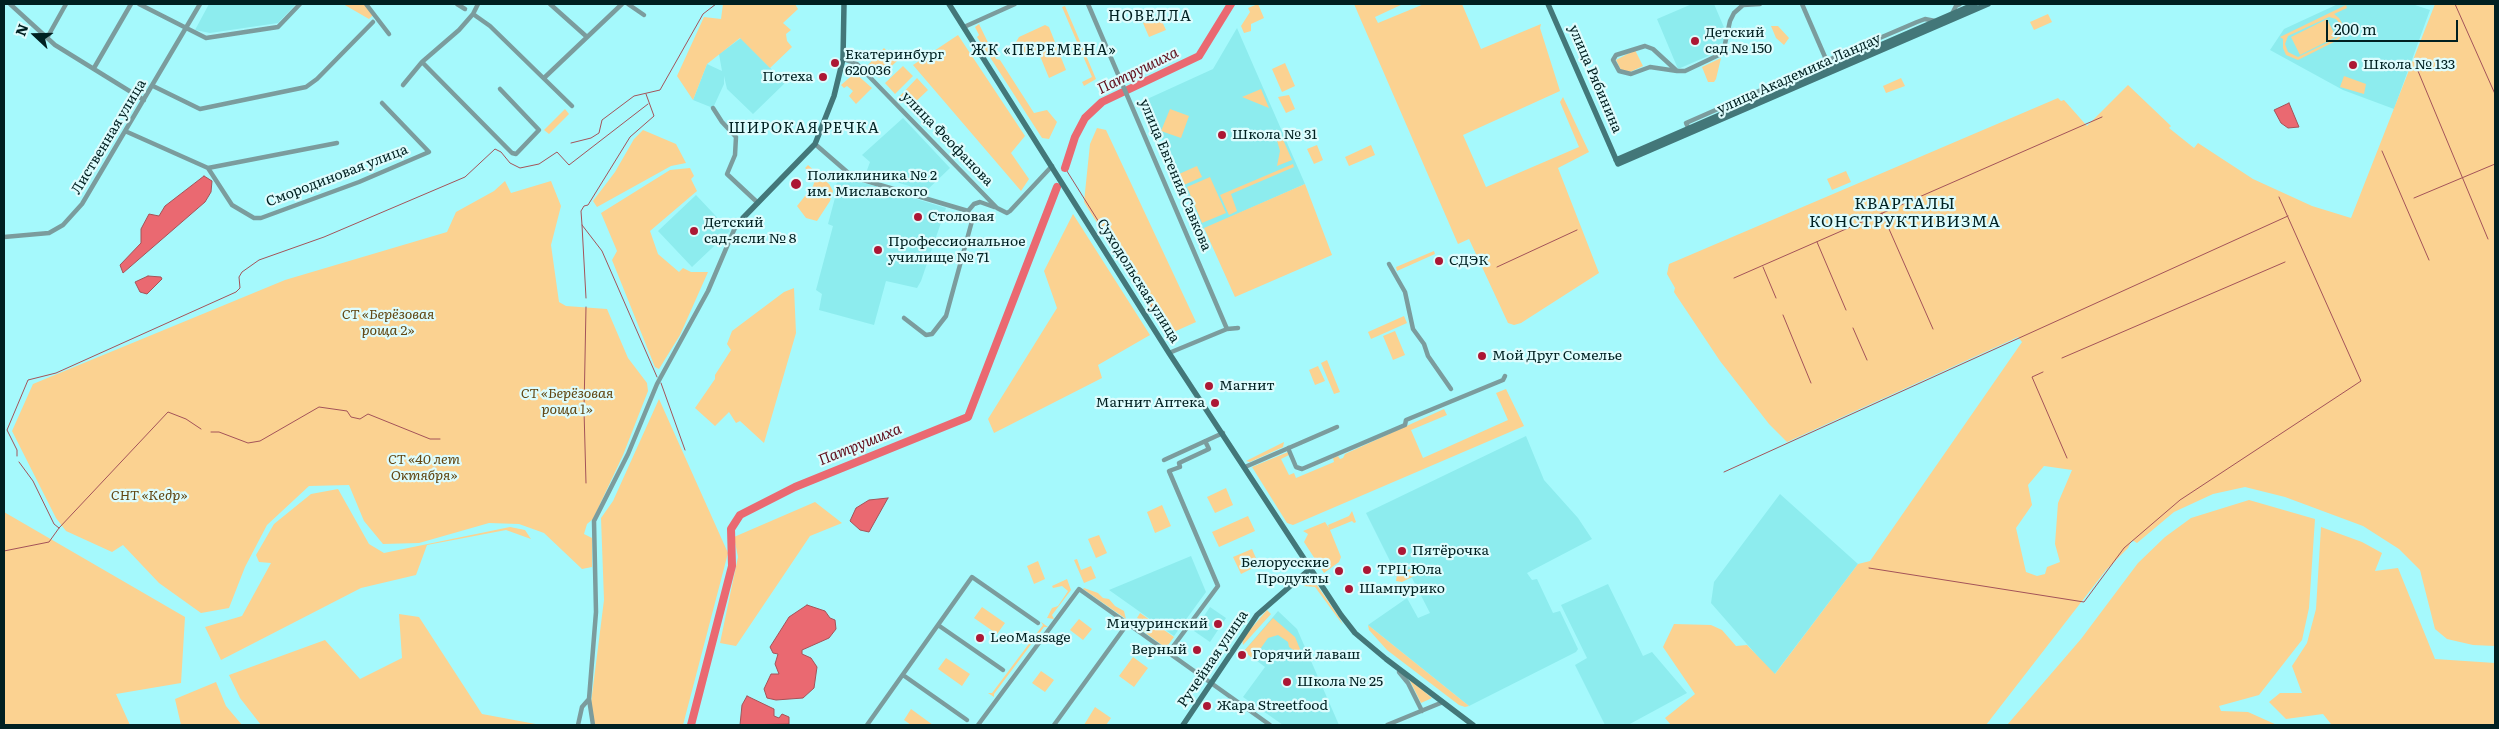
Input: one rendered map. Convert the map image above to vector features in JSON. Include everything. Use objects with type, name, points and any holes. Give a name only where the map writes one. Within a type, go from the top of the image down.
[{"type":"street","points":[[10,4],[47,38],[144,100]]},
{"type":"street","points":[[47,38],[66,4]]},
{"type":"street","points":[[94,68],[131,4]]},
{"type":"street","points":[[139,4],[206,38],[278,27],[300,4]]},
{"type":"street","name":"Лиственная улица","points":[[4,237],[49,233],[64,225],[82,204],[200,4]]},
{"type":"street","points":[[366,4],[389,34]]},
{"type":"street","points":[[457,4],[465,8]]},
{"type":"street","points":[[402,85],[422,62],[473,14],[478,4]]},
{"type":"street","points":[[550,4],[587,37]]},
{"type":"street","points":[[544,78],[622,4]]},
{"type":"street","points":[[628,4],[644,15]]},
{"type":"street","points":[[593,725],[589,699],[596,612],[594,521],[628,454],[657,384],[708,291],[734,230],[743,218],[815,144],[834,96],[843,59],[844,4]]},
{"type":"street","name":"Суходольская улица","points":[[949,4],[1169,353],[1310,568]]},
{"type":"street","points":[[964,27],[1015,4]]},
{"type":"street","name":"улица Евгения Савкова","points":[[1088,4],[1227,329]]},
{"type":"street","name":"улица Рябинина","points":[[1548,4],[1617,162]]},
{"type":"street","points":[[1677,71],[1653,49],[1645,46],[1614,57],[1619,71],[1624,74],[1650,67],[1677,71],[1685,71],[1723,53],[1730,21],[1734,13],[1743,5],[1760,4]]},
{"type":"street","points":[[1802,4],[1825,57]]},
{"type":"street","points":[[1952,14],[1956,6],[1960,4]]},
{"type":"street","name":"улица Академика Ландау","points":[[1617,162],[1975,4]]},
{"type":"street","name":"улица Академика Ландау","points":[[1617,162],[1988,4]]},
{"type":"street","points":[[473,14],[490,26],[572,106]]},
{"type":"street","points":[[153,86],[200,109],[306,87],[317,79],[373,22]]},
{"type":"street","name":"улица Феофанова","points":[[843,59],[857,64],[997,208],[1007,213],[1052,166]]},
{"type":"street","points":[[422,62],[512,153],[516,154],[540,130],[500,89]]},
{"type":"street","name":"Смородиновая улица","points":[[208,168],[232,205],[254,218],[262,218],[359,182],[429,152],[427,147],[382,102]]},
{"type":"street","points":[[713,108],[722,122],[736,137],[735,155],[727,174],[758,203]]},
{"type":"street","points":[[125,131],[208,168],[337,143]]},
{"type":"street","points":[[815,144],[853,177],[968,211]]},
{"type":"street","points":[[968,211],[974,204],[980,202],[997,208]]},
{"type":"street","points":[[904,318],[926,335],[932,334],[946,316],[972,221],[968,211]]},
{"type":"street","points":[[1389,264],[1405,292],[1413,329],[1424,344],[1428,356],[1451,389]]},
{"type":"street","points":[[1169,353],[1227,329],[1238,328]]},
{"type":"street","points":[[1288,448],[1296,468],[1302,469],[1405,425],[1406,420],[1503,380],[1504,376]]},
{"type":"street","points":[[1245,468],[1337,427]]},
{"type":"street","points":[[1164,460],[1223,433]]},
{"type":"street","points":[[1169,652],[1218,586],[1169,471],[1180,467],[1179,463],[1209,449],[1206,441]]},
{"type":"street","points":[[1310,568],[1353,629],[1408,682],[1422,711]]},
{"type":"street","name":"Ручейная улица","points":[[1183,725],[1257,615],[1310,568]]},
{"type":"street","points":[[868,725],[972,577],[1038,623]]},
{"type":"street","points":[[978,725],[1078,590],[1128,623],[1270,725]]},
{"type":"street","points":[[1054,725],[1128,623]]},
{"type":"street","points":[[938,625],[1003,670]]},
{"type":"street","points":[[1386,659],[1473,725]]},
{"type":"street","points":[[903,675],[967,720]]},
{"type":"street","points":[[578,725],[582,707],[589,699]]},
{"type":"street","points":[[1387,725],[1443,702]]},
{"type":"shaded area","points":[[209,4],[296,4],[278,23],[210,33],[195,30]]},
{"type":"shaded area","name":"Детский сад № 150","points":[[1692,4],[1714,4],[1726,32],[1722,50],[1678,69],[1657,19]]},
{"type":"shaded area","name":"Школа № 133","points":[[2338,4],[2412,4],[2430,10],[2394,109],[2343,90],[2270,50],[2284,29]]},
{"type":"shaded area","name":"Школа № 31","points":[[1237,28],[1305,184],[1201,230],[1145,100],[1213,69]]},
{"type":"shaded area","points":[[741,38],[785,83],[753,114],[727,89],[724,76],[724,84],[713,108],[693,100],[707,64],[722,71],[719,54]]},
{"type":"shaded area","points":[[2289,103],[2299,127],[2288,128],[2281,123],[2274,110]]},
{"type":"shaded area","points":[[903,118],[950,168],[926,191],[866,173],[870,162],[862,155]]},
{"type":"shaded area","points":[[204,176],[212,181],[211,192],[205,202],[123,273],[120,265],[141,243],[141,229],[149,214],[159,216],[165,206]]},
{"type":"shaded area","name":"Профессиональное училище № 71","points":[[841,176],[946,208],[917,288],[886,281],[874,325],[819,310],[822,294],[816,290],[833,226],[828,224],[836,194],[835,186]]},
{"type":"shaded area","name":"Детский сад-ясли № 8","points":[[696,195],[730,231],[692,267],[658,231]]},
{"type":"shaded area","points":[[148,276],[161,277],[162,279],[147,294],[140,292],[135,282]]},
{"type":"shaded area","points":[[1526,436],[1544,480],[1578,518],[1592,539],[1527,573],[1532,580],[1537,579],[1553,613],[1560,611],[1578,649],[1576,652],[1469,706],[1368,625],[1407,598],[1418,618],[1430,613],[1412,578],[1402,579],[1395,576],[1393,567],[1366,513]]},
{"type":"shaded area","points":[[1780,494],[1858,564],[1774,675],[1711,603],[1714,582]]},
{"type":"shaded area","points":[[888,498],[869,532],[860,530],[850,521],[856,508],[869,500]]},
{"type":"shaded area","points":[[1191,556],[1206,592],[1174,636],[1109,590]]},
{"type":"shaded area","points":[[1608,584],[1643,656],[1652,652],[1687,693],[1628,725],[1605,725],[1575,665],[1587,658],[1561,605]]},
{"type":"shaded area","points":[[807,605],[825,611],[830,618],[835,620],[836,629],[829,638],[802,650],[802,654],[811,658],[817,667],[814,688],[803,698],[776,700],[767,698],[764,689],[771,674],[779,674],[775,664],[778,654],[773,653],[770,647],[789,617]]},
{"type":"shaded area","points":[[1210,607],[1226,618],[1210,642],[1194,631]]},
{"type":"shaded area","name":"Школа № 25","points":[[1278,611],[1297,629],[1339,725],[1283,725],[1243,697],[1265,667],[1244,651]]},
{"type":"shaded area","points":[[747,696],[774,709],[774,716],[779,718],[782,714],[789,717],[789,724],[740,725],[742,705]]},
{"type":"green space","points":[[343,4],[364,4],[373,15],[369,19]]},
{"type":"green space","points":[[723,4],[795,4],[798,9],[783,23],[791,30],[786,34],[787,41],[792,47],[770,68],[740,38],[707,64],[693,100],[677,76],[704,17],[721,19]]},
{"type":"green space","points":[[1258,4],[1264,18],[1251,24],[1251,31],[1244,33],[1241,26],[1250,12],[1248,8]]},
{"type":"green space","points":[[1354,4],[1403,4],[1375,17],[1378,23],[1424,4],[1462,4],[1481,49],[1541,24],[1540,28],[1560,91],[1463,135],[1486,187],[1579,147],[1560,102],[1563,97],[1589,152],[1558,168],[1599,273],[1521,323],[1514,325],[1508,323],[1469,239],[1458,244]]},
{"type":"green space","points":[[2435,4],[2495,4],[2495,646],[2473,645],[2447,639],[2435,629],[2420,570],[2399,549],[2363,526],[2285,497],[2245,487],[2213,494],[2174,512],[2137,543],[2132,540],[2128,548],[2106,570],[1986,725],[1671,725],[1665,718],[1695,694],[1663,647],[1674,624],[1711,625],[1722,630],[1736,646],[1747,645],[1775,674],[1858,564],[1870,561],[2022,342],[2018,337],[1787,442],[1769,424],[1720,361],[1674,292],[1675,288],[1667,274],[1669,264],[2058,98],[2061,101],[2064,100],[2087,126],[2128,85],[2171,126],[2169,128],[2194,148],[2198,143],[2253,179],[2312,206],[2351,218]],"holes":[[[2044,466],[2072,470],[2058,503],[2055,544],[2060,562],[2047,567],[2045,574],[2037,576],[2026,572],[2016,528],[2032,505],[2028,485]]]},
{"type":"green space","points":[[2346,5],[2347,8],[2334,14],[2339,18],[2344,27],[2342,36],[2338,40],[2298,60],[2286,55],[2283,48],[2283,39],[2280,37]],"holes":[[[2329,17],[2336,19],[2340,24],[2341,30],[2337,38],[2298,57],[2288,52],[2285,44],[2288,36]]]},
{"type":"green space","points":[[1065,6],[1096,79],[1084,86],[1082,82],[1092,77],[1062,7]]},
{"type":"green space","points":[[2048,14],[2052,22],[2034,30],[2030,22]]},
{"type":"green space","points":[[1159,15],[1166,30],[1149,37],[1143,23]]},
{"type":"green space","points":[[2327,19],[2336,37],[2300,55],[2291,37]]},
{"type":"green space","points":[[979,24],[996,59],[1000,60],[1034,113],[1047,110],[1057,122],[1049,139],[1042,138],[977,37],[979,35],[975,27]]},
{"type":"green space","points":[[1045,25],[1049,27],[1066,70],[1049,78],[1038,51],[1025,56],[1016,42],[1019,37]]},
{"type":"green space","points":[[1771,26],[1778,26],[1789,38],[1784,45],[1776,38]]},
{"type":"green space","points":[[958,35],[1025,136],[1011,153],[1029,179],[1021,191],[913,65]]},
{"type":"green space","points":[[884,48],[897,61],[879,78],[868,65]]},
{"type":"green space","points":[[1635,50],[1643,66],[1630,72],[1621,70],[1616,60]]},
{"type":"green space","points":[[1721,58],[1716,79],[1714,82],[1708,82],[1702,67]]},
{"type":"green space","points":[[1285,63],[1295,86],[1282,92],[1272,69]]},
{"type":"green space","points":[[903,66],[913,76],[895,94],[885,83]]},
{"type":"green space","points":[[855,73],[872,88],[856,104],[849,96],[853,91],[847,86],[844,88],[841,85]]},
{"type":"green space","points":[[2344,76],[2366,84],[2364,94],[2340,87]]},
{"type":"green space","points":[[917,78],[928,90],[909,108],[899,97]]},
{"type":"green space","points":[[1901,78],[1905,86],[1886,93],[1883,86]]},
{"type":"green space","points":[[1261,89],[1269,108],[1242,97]]},
{"type":"green space","points":[[1289,95],[1295,109],[1286,113],[1278,97]]},
{"type":"green space","points":[[565,109],[569,114],[549,134],[544,130]]},
{"type":"green space","points":[[1170,109],[1189,116],[1181,138],[1161,131]]},
{"type":"green space","points":[[1097,128],[1106,130],[1196,322],[1167,335],[1084,202],[1090,144]]},
{"type":"green space","points":[[643,130],[676,144],[686,163],[671,166],[597,207],[593,201],[615,172],[634,139]]},
{"type":"green space","points":[[1281,135],[1292,160],[1277,166],[1280,151],[1276,137]]},
{"type":"green space","points":[[1317,145],[1323,160],[1314,164],[1307,149]]},
{"type":"green space","points":[[1371,145],[1375,155],[1349,166],[1345,157]]},
{"type":"green space","points":[[1293,164],[1294,167],[1231,194],[1237,211],[1229,215],[1220,195]]},
{"type":"green space","points":[[808,165],[829,184],[833,191],[830,201],[817,221],[806,218],[797,206],[813,186],[816,177],[805,168]]},
{"type":"green space","points":[[1197,166],[1202,177],[1184,185],[1179,174]]},
{"type":"green space","points":[[690,168],[694,176],[691,179],[697,191],[650,231],[658,254],[679,272],[683,268],[691,272],[708,272],[680,335],[659,369],[655,367],[612,260],[617,251],[601,213],[670,170]]},
{"type":"green space","points":[[1846,171],[1851,182],[1832,190],[1827,179]]},
{"type":"green space","points":[[1210,177],[1226,213],[1202,223],[1187,187]]},
{"type":"green space","points":[[505,181],[511,193],[551,181],[561,206],[551,245],[559,302],[566,306],[607,309],[628,358],[647,383],[648,391],[623,455],[593,519],[587,524],[584,534],[592,538],[592,567],[582,569],[544,533],[519,524],[489,523],[419,543],[383,544],[364,521],[349,485],[309,486],[267,525],[245,567],[229,608],[201,613],[159,583],[123,545],[112,552],[66,531],[56,518],[12,431],[33,384],[285,280],[447,232],[456,212],[494,191]]},
{"type":"green space","points":[[1305,184],[1332,255],[1235,297],[1204,228]]},
{"type":"green space","points":[[1073,214],[1150,335],[1098,365],[1102,378],[994,433],[988,419],[1057,308],[1044,271]]},
{"type":"green space","points":[[1434,251],[1435,254],[1397,271],[1396,267]]},
{"type":"green space","points":[[794,288],[796,333],[764,443],[740,421],[736,423],[729,412],[715,426],[695,408],[715,379],[715,375],[731,350],[727,344],[732,331],[784,292]]},
{"type":"green space","points":[[1404,316],[1407,323],[1371,339],[1368,332]]},
{"type":"green space","points":[[1395,331],[1405,355],[1393,360],[1383,336]]},
{"type":"green space","points":[[1327,360],[1340,392],[1334,394],[1321,363]]},
{"type":"green space","points":[[1318,366],[1325,381],[1315,385],[1309,370]]},
{"type":"green space","points":[[1506,389],[1524,426],[1293,525],[1287,523],[1252,467],[1288,452],[1289,455],[1281,459],[1289,475],[1294,473],[1296,478],[1334,462],[1333,458],[1338,456],[1340,459],[1343,458],[1345,454],[1444,409],[1447,415],[1411,430],[1423,458],[1508,420],[1496,393]]},
{"type":"green space","points":[[659,399],[728,553],[683,725],[594,725],[591,703],[604,600],[601,518],[613,501]]},
{"type":"green space","points":[[1284,442],[1283,447],[1250,462],[1246,461]]},
{"type":"green space","points":[[1226,488],[1233,505],[1215,513],[1207,497]]},
{"type":"green space","points":[[338,489],[369,544],[384,553],[510,527],[525,530],[531,539],[506,530],[427,545],[416,575],[361,588],[221,660],[205,627],[242,616],[271,563],[259,562],[256,555],[274,524],[311,494]]},
{"type":"green space","points":[[2249,500],[2315,519],[2309,608],[2302,640],[2259,695],[2219,706],[2221,711],[2248,712],[2277,725],[2007,725],[2081,639],[2138,563],[2165,537],[2191,518]]},
{"type":"green space","points":[[815,502],[842,523],[810,536],[736,646],[720,643],[738,557],[734,537]]},
{"type":"green space","points":[[1162,505],[1171,526],[1155,533],[1147,512]]},
{"type":"green space","points":[[1352,511],[1356,522],[1352,521],[1330,530],[1341,557],[1339,562],[1324,573],[1304,542],[1308,534],[1303,531],[1325,522],[1329,528],[1328,525],[1349,516]]},
{"type":"green space","points":[[4,512],[185,617],[181,683],[116,694],[130,725],[4,725]]},
{"type":"green space","points":[[1248,516],[1255,531],[1219,547],[1212,532]]},
{"type":"green space","points":[[2321,527],[2362,542],[2382,553],[2375,571],[2398,568],[2435,659],[2495,663],[2495,725],[2329,725],[2331,724],[2323,714],[2286,719],[2269,702],[2280,693],[2302,693],[2292,666],[2307,643],[2316,609]]},
{"type":"green space","points":[[1099,535],[1107,553],[1096,558],[1088,539]]},
{"type":"green space","points":[[1252,549],[1259,565],[1241,574],[1233,557]]},
{"type":"green space","points":[[1077,559],[1081,570],[1091,566],[1096,578],[1084,583],[1074,560]]},
{"type":"green space","points":[[1038,561],[1045,579],[1034,584],[1027,566]]},
{"type":"green space","points":[[1413,568],[1416,575],[1402,582],[1396,581],[1397,574]]},
{"type":"green space","points":[[1312,578],[1343,625],[1315,587],[1304,586]]},
{"type":"green space","points":[[1067,579],[1071,590],[1052,615],[1054,619],[1047,618],[1052,608],[1058,606],[1068,591],[1062,586],[1053,588],[1052,586]]},
{"type":"green space","points":[[1083,589],[1098,593],[1103,598],[1109,599],[1115,606],[1124,611],[1126,619]]},
{"type":"green space","points":[[982,607],[1005,623],[997,634],[974,618]]},
{"type":"green space","points":[[1267,610],[1271,614],[1243,645],[1242,639]]},
{"type":"green space","points":[[1140,613],[1174,637],[1166,648],[1136,626],[1140,620],[1137,618]]},
{"type":"green space","points":[[399,614],[419,617],[482,714],[541,725],[261,725],[240,698],[229,675],[325,640],[360,679],[402,658]]},
{"type":"green space","points":[[1273,618],[1295,637],[1300,649],[1298,653],[1289,647],[1288,642],[1278,635],[1268,638],[1253,659],[1244,651]]},
{"type":"green space","points":[[1079,619],[1092,629],[1083,640],[1070,630]]},
{"type":"green space","points":[[1041,622],[1048,627],[1044,627],[994,694],[994,697],[988,693],[992,693],[1043,625]]},
{"type":"green space","points":[[1368,625],[1469,706],[1459,705],[1387,650],[1369,630]]},
{"type":"green space","points":[[1133,657],[1148,668],[1134,687],[1119,676]]},
{"type":"green space","points":[[946,658],[970,674],[962,686],[938,669]]},
{"type":"green space","points":[[1041,671],[1054,680],[1045,692],[1032,683]]},
{"type":"green space","points":[[1409,679],[1432,698],[1421,703]]},
{"type":"green space","points":[[216,682],[226,706],[242,725],[181,725],[175,699]]},
{"type":"green space","points":[[1095,707],[1111,718],[1106,725],[1084,725]]},
{"type":"green space","points":[[911,709],[933,725],[911,725],[904,720]]},
{"type":"waterway","points":[[571,143],[591,138],[599,133],[602,120],[634,96],[660,90],[703,14],[716,4]]},
{"type":"waterway","name":"Патрушиха","points":[[1065,168],[1075,137],[1085,118],[1102,102],[1199,56],[1231,4]]},
{"type":"waterway","points":[[2455,4],[2495,94]]},
{"type":"waterway","points":[[2418,71],[2488,239]]},
{"type":"waterway","points":[[646,94],[654,116],[630,137],[588,205],[584,206],[581,211],[582,225],[602,251],[657,377]]},
{"type":"waterway","points":[[17,456],[17,450],[7,430],[28,380],[56,373],[236,292],[240,288],[239,277],[242,272],[259,260],[324,237],[465,177],[495,149],[501,152],[510,163],[520,168],[539,164],[557,152],[569,165],[648,104]]},
{"type":"waterway","points":[[1734,278],[2102,117]]},
{"type":"waterway","points":[[2382,151],[2429,260]]},
{"type":"waterway","points":[[2414,198],[2495,164]]},
{"type":"waterway","points":[[1065,168],[1166,329]]},
{"type":"waterway","name":"Патрушиха","points":[[691,725],[732,566],[731,529],[740,515],[795,487],[968,417],[1057,187]]},
{"type":"waterway","points":[[1869,568],[2084,602],[2124,548],[2180,500],[2361,381],[2279,197]]},
{"type":"waterway","points":[[1882,213],[1933,329]]},
{"type":"waterway","points":[[1724,472],[2288,216]]},
{"type":"waterway","points":[[582,225],[586,298]]},
{"type":"waterway","points":[[1497,267],[1577,230]]},
{"type":"waterway","points":[[1817,242],[1846,310]]},
{"type":"waterway","points":[[2062,358],[2285,262]]},
{"type":"waterway","points":[[1763,267],[1776,298]]},
{"type":"waterway","points":[[586,307],[584,410],[586,483]]},
{"type":"waterway","points":[[1783,315],[1811,383]]},
{"type":"waterway","points":[[1853,328],[1867,360]]},
{"type":"waterway","points":[[2043,372],[2032,377],[2067,458]]},
{"type":"waterway","points":[[661,383],[685,450]]},
{"type":"waterway","points":[[211,432],[219,432],[248,443],[260,441],[319,407],[347,411],[351,417],[360,419],[368,414],[430,439],[440,439]]},
{"type":"waterway","points":[[4,551],[49,542],[59,528],[168,412],[186,419],[201,429]]},
{"type":"waterway","points":[[19,462],[33,481],[54,524],[59,528]]},
{"type":"place","name":"Детский сад № 150","points":[[1695,41]]},
{"type":"place","name":"Екатеринбург 620036","points":[[835,63]]},
{"type":"place","name":"Школа № 133","points":[[2353,65]]},
{"type":"place","name":"Потеха","points":[[823,77]]},
{"type":"place","name":"Школа № 31","points":[[1222,135]]},
{"type":"place","name":"Поликлиника № 2 им. Миславского","points":[[796,184]]},
{"type":"place","name":"Столовая","points":[[918,217]]},
{"type":"place","name":"Детский сад-ясли № 8","points":[[694,231]]},
{"type":"place","name":"Профессиональное училище № 71","points":[[878,250]]},
{"type":"place","name":"СДЭК","points":[[1439,261]]},
{"type":"place","name":"Мой Друг Сомелье","points":[[1482,356]]},
{"type":"place","name":"Магнит","points":[[1209,386]]},
{"type":"place","name":"Магнит Аптека","points":[[1215,403]]},
{"type":"place","name":"Пятёрочка","points":[[1402,551]]},
{"type":"place","name":"ТРЦ Юла","points":[[1367,570]]},
{"type":"place","name":"Белорусские Продукты","points":[[1339,571]]},
{"type":"place","name":"Шампурико","points":[[1349,589]]},
{"type":"place","name":"Мичуринский","points":[[1218,624]]},
{"type":"place","name":"LeoMassage","points":[[980,638]]},
{"type":"place","name":"Верный","points":[[1197,650]]},
{"type":"place","name":"Горячий лаваш","points":[[1242,655]]},
{"type":"place","name":"Школа № 25","points":[[1287,682]]},
{"type":"place","name":"Жара Streetfood","points":[[1207,706]]},
{"type":"district","name":"НОВЕЛЛА","points":[[1150,17]]},
{"type":"district","name":"ЖК «ПЕРЕМЕНА»","points":[[1044,51]]},
{"type":"district","name":"ШИРОКАЯ РЕЧКА","points":[[804,129]]},
{"type":"district","name":"КВАРТАЛЫ КОНСТРУКТИВИЗМА","points":[[1905,213]]},
{"type":"park label","name":"СТ «Берёзовая роща 2»","points":[[388,324]]},
{"type":"park label","name":"СТ «Берёзовая роща 1»","points":[[567,402]]},
{"type":"park label","name":"СТ «40 лет Октября»","points":[[424,468]]},
{"type":"park label","name":"СНТ «Кедр»","points":[[149,496]]}]
